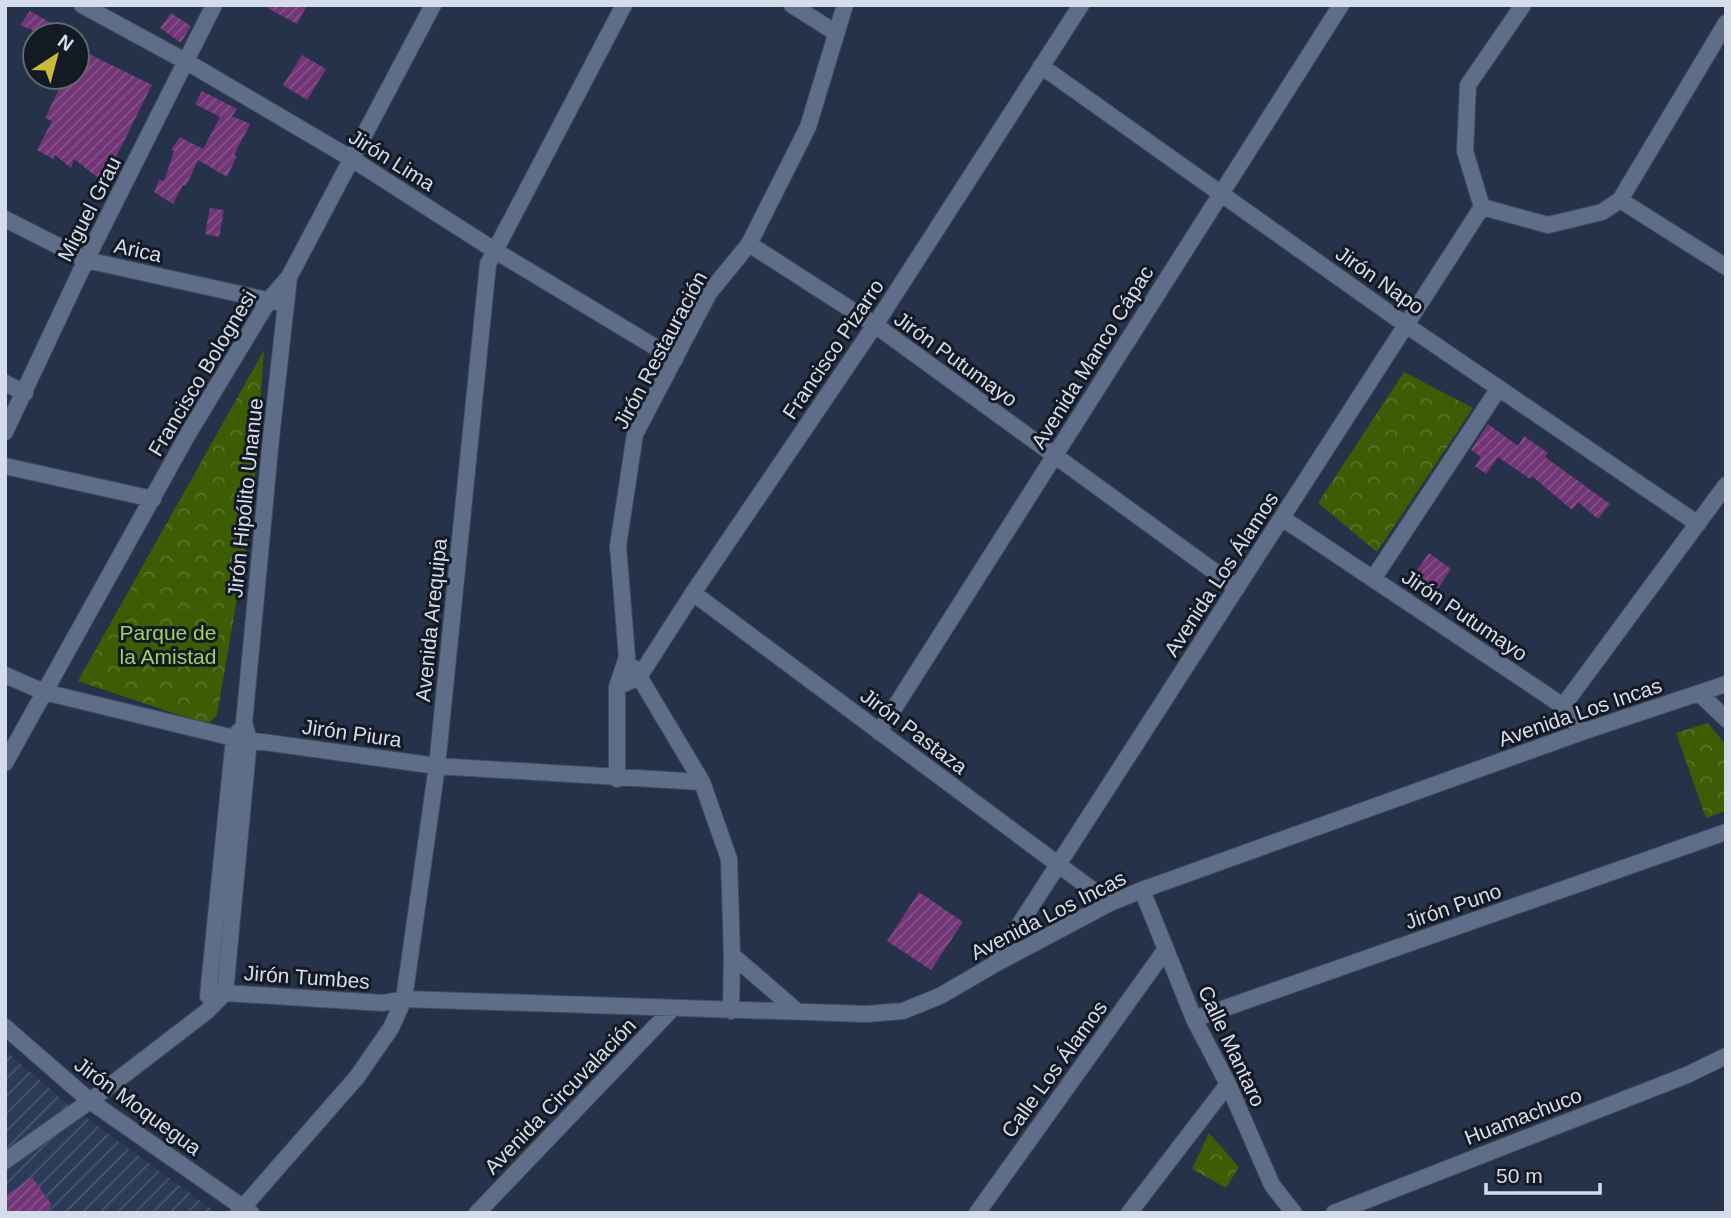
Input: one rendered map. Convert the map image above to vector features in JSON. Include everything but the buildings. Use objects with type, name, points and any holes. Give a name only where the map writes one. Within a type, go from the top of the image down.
[{"type":"street","name":"Jirón Lima","points":[[82,5],[187,62],[352,159],[494,250],[675,359]]},
{"type":"street","name":"Miguel Grau","points":[[5,432],[86,260],[214,5]]},
{"type":"street","name":"Francisco Bolognesi","points":[[5,763],[188,434],[269,300],[289,277],[433,5]]},
{"type":"street","name":"Avenida Arequipa","points":[[244,1211],[357,1077],[391,1028],[404,999],[437,766],[488,264],[624,5]]},
{"type":"street","points":[[792,5],[836,33]]},
{"type":"street","name":"Jirón Restauración","points":[[617,779],[617,687],[627,657],[618,546],[635,434],[709,293],[748,244],[808,127],[845,5]]},
{"type":"street","name":"Francisco Pizarro","points":[[639,677],[875,326],[1079,5]]},
{"type":"street","name":"Avenida Manco Cápac","points":[[879,732],[1341,5]]},
{"type":"street","points":[[1523,5],[1468,85],[1465,150],[1482,207],[1548,225],[1602,212],[1620,200],[1726,23]]},
{"type":"street","name":"Jirón Napo","points":[[1041,66],[1406,325],[1698,524]]},
{"type":"street","points":[[1620,200],[1726,267]]},
{"type":"street","name":"Avenida Los Álamos","points":[[995,964],[1482,207]]},
{"type":"street","name":"Arica","points":[[5,219],[86,260],[287,305]]},
{"type":"street","name":"Jirón Putumayo","points":[[748,244],[875,326],[1237,588]]},
{"type":"street","name":"Jirón Hipólito Unanue","points":[[206,1012],[244,723],[289,277]]},
{"type":"street","points":[[5,383],[25,393]]},
{"type":"street","points":[[1373,579],[1499,388]]},
{"type":"street","points":[[5,466],[153,499]]},
{"type":"street","points":[[1563,706],[1726,485]]},
{"type":"street","name":"Jirón Putumayo","points":[[1282,518],[1563,706],[1582,732]]},
{"type":"street","name":"Jirón Pastaza","points":[[693,593],[1110,903]]},
{"type":"street","name":"Jirón Restauración","points":[[627,657],[702,782],[729,859],[731,1011]]},
{"type":"street","name":"Jirón Piura","points":[[5,675],[44,692],[241,739],[437,766],[617,779],[702,782]]},
{"type":"street","points":[[617,687],[639,677]]},
{"type":"street","name":"Avenida Los Incas","points":[[404,999],[867,1014],[903,1010],[940,996],[1110,903],[1142,890],[1582,732],[1726,684]]},
{"type":"street","points":[[1700,694],[1726,719]]},
{"type":"street","name":"Jirón Hipólito Unanue","points":[[225,992],[241,739]]},
{"type":"street","name":"Jirón Puno","points":[[1194,1019],[1726,832]]},
{"type":"street","name":"Calle Mantaro","points":[[1142,890],[1194,1019],[1228,1084],[1272,1185],[1294,1213]]},
{"type":"street","name":"Calle Los Álamos","points":[[977,1213],[1166,949]]},
{"type":"street","points":[[732,955],[798,1012]]},
{"type":"street","name":"Jirón Tumbes","points":[[209,988],[225,992],[383,1003],[404,999]]},
{"type":"street","points":[[5,1161],[90,1101],[206,1012],[225,992]]},
{"type":"street","name":"Avenida Circuvalación","points":[[477,1213],[673,1008]]},
{"type":"street","name":"Jirón Moquegua","points":[[5,1027],[90,1101],[244,1211]]},
{"type":"street","name":"Huamachuco","points":[[1334,1213],[1686,1075],[1726,1056]]},
{"type":"street","points":[[1129,1213],[1228,1084]]},
{"type":"shaded area","points":[[5,1050],[65,1102],[217,1213],[5,1213]]},
{"type":"green space","name":"Parque de la Amistad","points":[[264,350],[253,506],[217,715],[210,722],[200,722],[78,681]]},
{"type":"green space","points":[[1404,372],[1473,408],[1377,552],[1318,503]]},
{"type":"green space","points":[[1708,723],[1726,745],[1726,811],[1706,818],[1676,733]]},
{"type":"green space","points":[[1209,1133],[1239,1167],[1226,1188],[1192,1169]]}]
